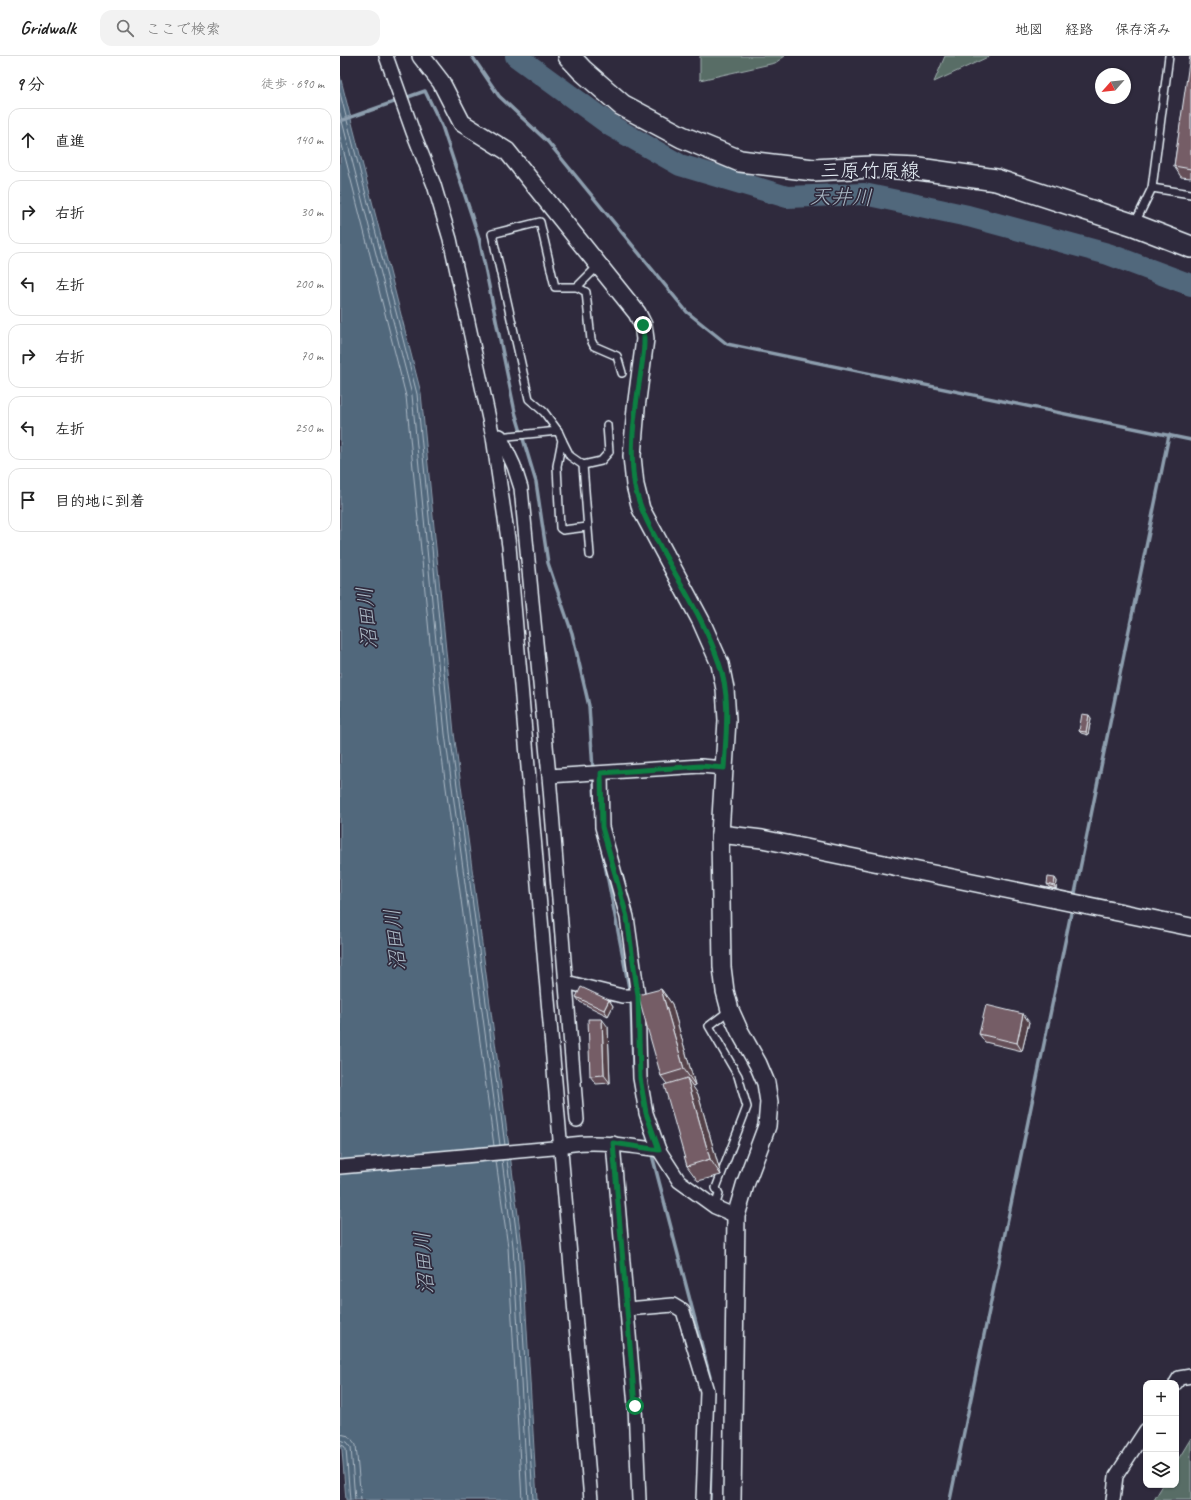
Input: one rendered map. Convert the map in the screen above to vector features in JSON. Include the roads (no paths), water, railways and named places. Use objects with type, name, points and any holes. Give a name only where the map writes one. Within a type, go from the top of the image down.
[{"type":"main road","name":"三原竹原線","points":[[569,56],[582,70],[622,105],[682,137],[740,161],[813,170],[872,167],[919,169],[996,180],[1134,225],[1191,247]]},
{"type":"street","points":[[386,56],[434,185],[450,238],[497,437],[509,546],[557,1147],[591,1500]]},
{"type":"street","points":[[421,56],[441,82],[462,123],[506,151],[637,313],[643,325],[645,339],[636,408],[632,456],[635,485],[640,509],[700,621],[720,664],[725,689],[727,720],[720,834],[722,967],[725,991],[730,1010],[739,1030],[758,1064],[766,1083],[769,1102],[767,1126],[745,1184],[736,1216],[732,1500]]},
{"type":"street","points":[[497,437],[514,466],[521,488],[549,776],[576,1120]]},
{"type":"street","points":[[549,776],[701,766],[724,768]]},
{"type":"street","points":[[601,773],[602,827],[627,917],[638,996],[640,1078],[646,1113],[659,1150],[679,1181],[716,1207],[736,1216]]},
{"type":"street","points":[[720,834],[762,839],[1191,927]]},
{"type":"street","points":[[566,982],[622,996],[638,996]]},
{"type":"street","points":[[613,1143],[635,1406],[639,1500]]},
{"type":"street","points":[[340,1167],[613,1143],[659,1150]]},
{"type":"street","points":[[627,1309],[673,1305],[683,1311],[707,1391],[703,1500]]},
{"type":"street","points":[[1178,1380],[1179,1378],[1191,1376]]},
{"type":"street","points":[[1112,1500],[1116,1476],[1143,1435]]},
{"type":"lane","points":[[1134,225],[1152,188],[1169,56]]},
{"type":"lane","points":[[1152,188],[1191,194]]},
{"type":"lane","points":[[607,425],[609,452],[601,461],[582,464],[570,456],[558,431],[544,412],[529,399],[492,234],[540,222],[555,287],[577,287],[586,292],[591,340],[594,346],[617,356],[622,373]]},
{"type":"lane","points":[[577,287],[599,265]]},
{"type":"lane","points":[[497,437],[558,431]]},
{"type":"lane","points":[[562,440],[557,466],[560,528],[563,530],[587,527]]},
{"type":"lane","points":[[582,464],[590,555]]},
{"type":"lane","points":[[716,1207],[719,1194],[716,1188],[747,1107],[738,1076],[709,1026],[730,1010]]},
{"type":"water","name":"沼田川","points":[[340,76],[421,393],[454,733],[522,1245],[537,1500],[346,1500],[340,1426]]},
{"type":"waterway","points":[[472,56],[499,96],[548,142],[687,312],[727,344],[1191,440]]},
{"type":"waterway","name":"天井川","points":[[516,56],[613,127],[680,165],[787,197],[864,194],[968,216],[1108,254],[1191,285]]},
{"type":"waterway","points":[[340,121],[425,91],[442,126],[479,238],[515,412],[536,482],[548,563],[572,633],[589,706],[595,802]]},
{"type":"waterway","points":[[1074,898],[1169,435]]},
{"type":"waterway","points":[[603,854],[630,993]]},
{"type":"waterway","points":[[950,1500],[1072,908]]},
{"type":"waterway","points":[[631,999],[633,1067]]},
{"type":"waterway","points":[[634,1077],[638,1101]]},
{"type":"waterway","points":[[645,1128],[649,1145]]},
{"type":"waterway","points":[[651,1151],[710,1377]]},
{"type":"waterway","points":[[710,1500],[711,1463]]}]
